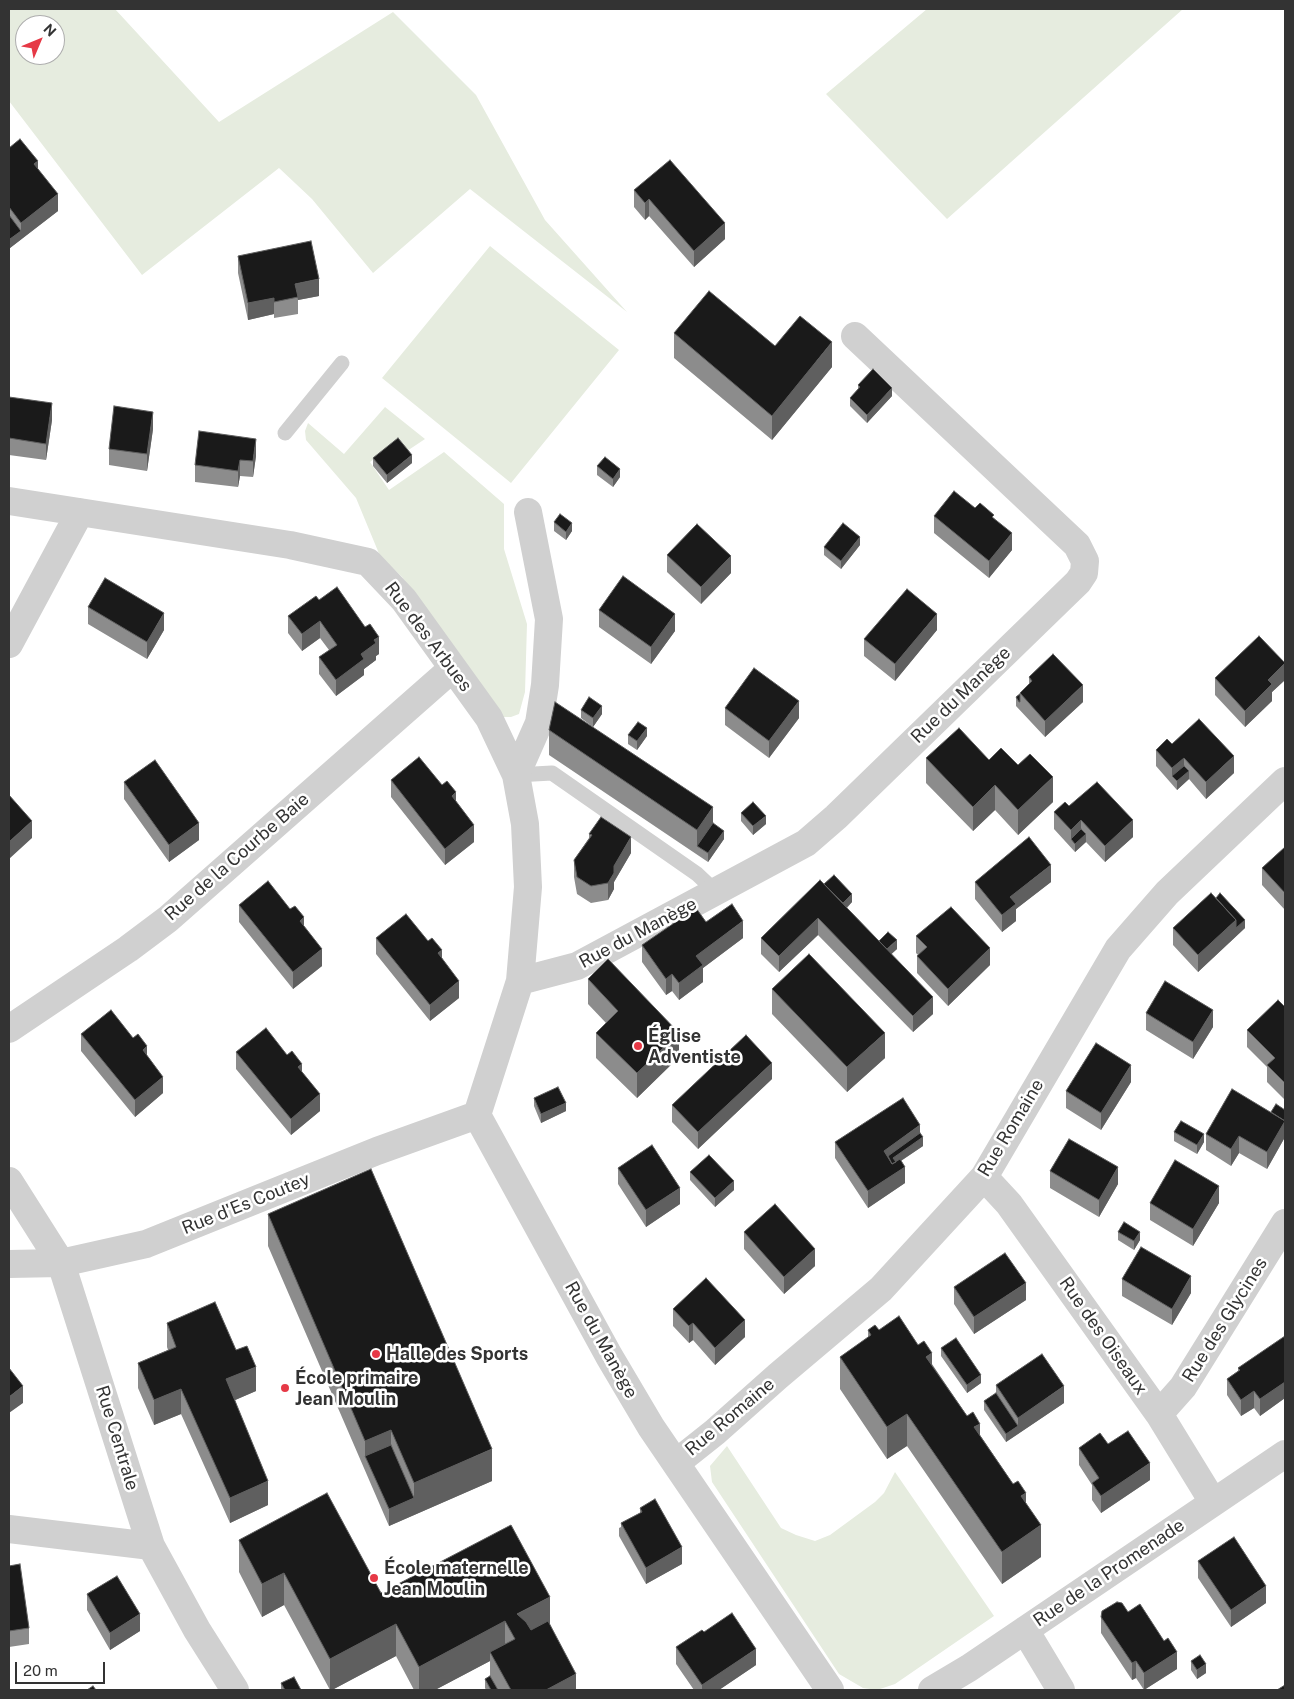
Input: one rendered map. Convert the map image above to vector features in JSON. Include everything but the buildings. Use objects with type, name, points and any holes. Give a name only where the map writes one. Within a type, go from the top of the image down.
[{"type":"street","name":"Rue du Manège","points":[[520,981],[577,966],[806,843],[836,817],[1078,582],[1084,573],[1085,561],[1077,545],[855,336]]},
{"type":"street","name":"Rue des Arbues","points":[[9,501],[290,545],[368,562],[404,600],[489,718],[516,776],[525,824],[528,887],[520,981]]},
{"type":"street","points":[[9,644],[80,512]]},
{"type":"street","points":[[516,776],[539,723],[545,685],[549,619],[528,512]]},
{"type":"street","name":"Rue de la Courbe Baie","points":[[9,1029],[128,949],[168,919],[453,668]]},
{"type":"street","name":"Rue Romaine","points":[[676,1462],[715,1432],[881,1289],[984,1177],[1118,949],[1166,893],[1285,781]]},
{"type":"street","points":[[477,1116],[520,981]]},
{"type":"street","name":"Rue du Manège","points":[[477,1116],[609,1356],[652,1427],[830,1690]]},
{"type":"street","name":"Rue d'Es Coutey","points":[[9,1264],[61,1263],[146,1244],[378,1151],[477,1116]]},
{"type":"street","name":"Rue des Oiseaux","points":[[984,1177],[1010,1204],[1159,1414],[1214,1502]]},
{"type":"street","name":"Rue Centrale","points":[[9,1181],[61,1263],[151,1546],[197,1630],[235,1690]]},
{"type":"street","name":"Rue des Glycines","points":[[1159,1414],[1183,1387],[1285,1223]]},
{"type":"street","name":"Rue de la Promenade","points":[[932,1690],[1025,1630],[1285,1454]]},
{"type":"street","points":[[9,1529],[151,1546]]},
{"type":"street","points":[[1025,1630],[1061,1690]]},
{"type":"lane","points":[[285,433],[342,363]]},
{"type":"lane","points":[[516,776],[552,773],[697,874],[716,892]]},
{"type":"shaded area","points":[[9,9],[115,9],[219,122],[393,12],[476,95],[545,220],[627,312],[470,189],[373,273],[312,199],[279,168],[142,275],[9,101]]},
{"type":"shaded area","points":[[927,9],[1183,9],[947,219],[826,94]]},
{"type":"shaded area","points":[[490,246],[619,350],[511,483],[382,378]]},
{"type":"shaded area","points":[[385,407],[425,439],[407,451],[400,440],[370,462],[389,490],[444,452],[504,504],[504,549],[527,624],[525,692],[519,714],[511,717],[500,717],[402,577],[380,556],[356,498],[306,440],[305,431],[308,423],[344,454]]},
{"type":"shaded area","points":[[727,1446],[781,1528],[815,1541],[830,1535],[875,1502],[884,1493],[895,1472],[994,1616],[895,1684],[877,1690],[863,1688],[839,1674],[712,1482],[710,1466]]},
{"type":"place","name":"Église Adventiste","points":[[638,1046]]},
{"type":"place","name":"Halle des Sports","points":[[376,1354]]},
{"type":"place","name":"École primaire Jean Moulin","points":[[285,1388]]},
{"type":"place","name":"École maternelle Jean Moulin","points":[[374,1578]]}]
